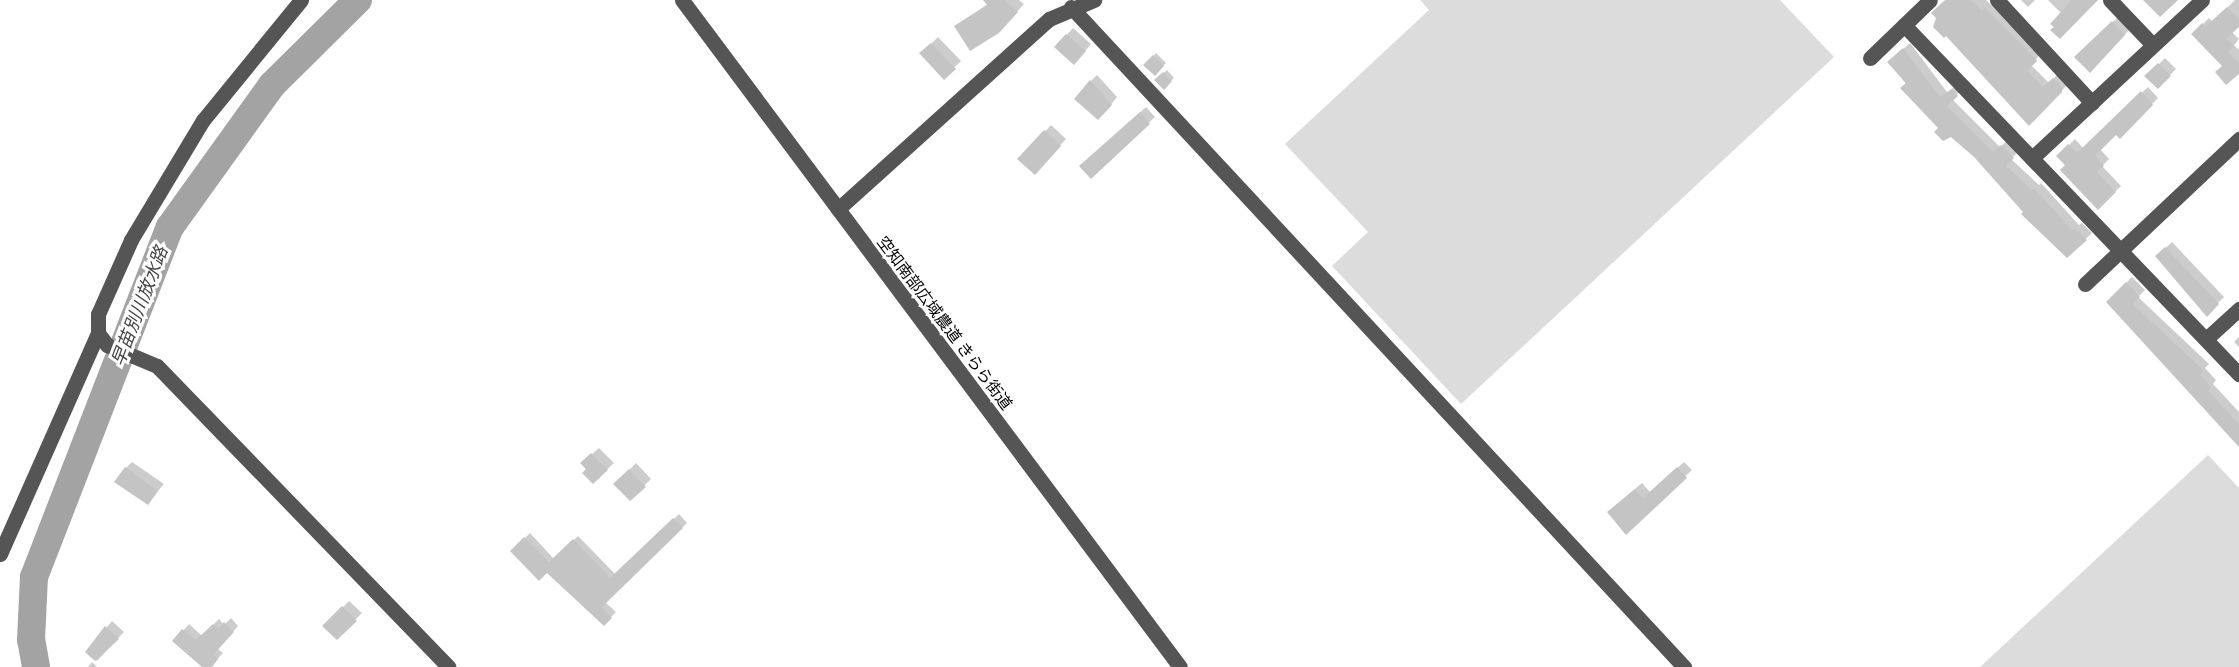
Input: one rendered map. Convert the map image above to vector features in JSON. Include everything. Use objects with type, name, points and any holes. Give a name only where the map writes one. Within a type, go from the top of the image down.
[{"type":"street","points":[[0,554],[103,339],[98,314],[131,240],[197,130],[301,0]]},
{"type":"street","name":"空知南部広域農道 きらら街道","points":[[682,0],[1180,667]]},
{"type":"street","points":[[838,209],[1049,19],[1071,7],[1094,0]]},
{"type":"street","points":[[1870,58],[1930,0]]},
{"type":"street","points":[[1997,0],[2092,103]]},
{"type":"street","points":[[2110,0],[2153,45]]},
{"type":"street","points":[[2032,158],[2202,0]]},
{"type":"street","points":[[1071,7],[1684,667]]},
{"type":"street","points":[[1904,25],[2239,374]]},
{"type":"street","points":[[2085,284],[2239,139]]},
{"type":"street","points":[[2206,339],[2239,309]]},
{"type":"street","points":[[103,339],[134,357],[157,366],[449,667]]},
{"type":"shaded area","points":[[1420,0],[1780,0],[1834,57],[1461,404],[1332,266],[1368,232],[1285,144],[1429,10]]},
{"type":"shaded area","points":[[2208,455],[2239,488],[2239,667],[1980,667]]},
{"type":"building","points":[[983,0],[1005,0],[1018,12],[999,33],[970,51],[954,26],[987,5]]},
{"type":"building","points":[[1945,0],[1971,0],[1982,11],[1985,8],[2037,61],[2027,71],[2043,87],[2053,78],[2062,87],[2062,92],[2029,126],[1946,36],[1944,38],[1933,27],[1936,18],[1931,13]]},
{"type":"building","points":[[2072,0],[2098,0],[2060,39],[2050,30],[2054,27],[2050,24]]},
{"type":"building","points":[[2143,0],[2178,0],[2160,17]]},
{"type":"building","points":[[2227,7],[2239,20],[2239,27],[2226,39],[2234,46],[2228,52],[2239,63],[2239,74],[2226,85],[2215,72],[2222,66],[2191,34],[2202,23],[2205,27]]},
{"type":"building","points":[[2112,21],[2125,35],[2090,73],[2074,57]]},
{"type":"building","points":[[1066,34],[1086,51],[1074,65],[1054,47]]},
{"type":"building","points":[[931,43],[956,69],[944,80],[919,53]]},
{"type":"building","points":[[1903,48],[1940,97],[1952,89],[1958,96],[1947,106],[1993,152],[2001,145],[2014,158],[2006,166],[2032,190],[2034,188],[2072,230],[2075,228],[2087,240],[2067,258],[2021,214],[2023,212],[1974,157],[1951,137],[1943,141],[1934,132],[1938,128],[1900,88],[1906,83],[1887,62]]},
{"type":"building","points":[[1153,55],[1164,66],[1155,76],[1143,65]]},
{"type":"building","points":[[2158,63],[2171,76],[2158,89],[2144,76]]},
{"type":"building","points":[[1163,72],[1172,81],[1164,90],[1154,80]]},
{"type":"building","points":[[1090,80],[1112,105],[1098,120],[1074,99]]},
{"type":"building","points":[[2141,91],[2153,105],[2120,139],[2116,135],[2095,156],[2104,166],[2097,172],[2116,192],[2098,210],[2060,170],[2065,165],[2056,156],[2068,144],[2077,153]]},
{"type":"building","points":[[1140,112],[1150,124],[1091,179],[1079,166]]},
{"type":"building","points":[[1044,130],[1061,146],[1035,175],[1017,159]]},
{"type":"building","points":[[2165,247],[2219,304],[2207,317],[2155,256]]},
{"type":"building","points":[[2126,282],[2140,297],[2133,304],[2204,371],[2200,375],[2211,387],[2208,391],[2239,424],[2239,447],[2106,302]]},
{"type":"building","points":[[591,453],[608,470],[593,484],[582,473],[586,469],[580,463]]},
{"type":"building","points":[[125,467],[158,491],[148,505],[114,482]]},
{"type":"building","points":[[1677,467],[1687,478],[1626,535],[1607,512],[1635,489],[1643,498]]},
{"type":"building","points":[[629,469],[646,487],[630,501],[613,484]]},
{"type":"building","points":[[673,518],[683,528],[602,607],[612,618],[604,626],[547,573],[539,581],[510,551],[524,537],[549,562],[573,539],[610,578]]},
{"type":"building","points":[[342,606],[357,621],[337,640],[322,626]]},
{"type":"building","points":[[224,622],[234,632],[213,655],[218,659],[212,667],[202,667],[172,641],[182,629],[196,640],[213,624],[218,629]]},
{"type":"building","points":[[105,626],[119,639],[95,661],[85,652]]},
{"type":"waterway","name":"早苗別川放水路","points":[[36,667],[31,640],[34,577],[170,227],[272,85],[358,0]]}]
